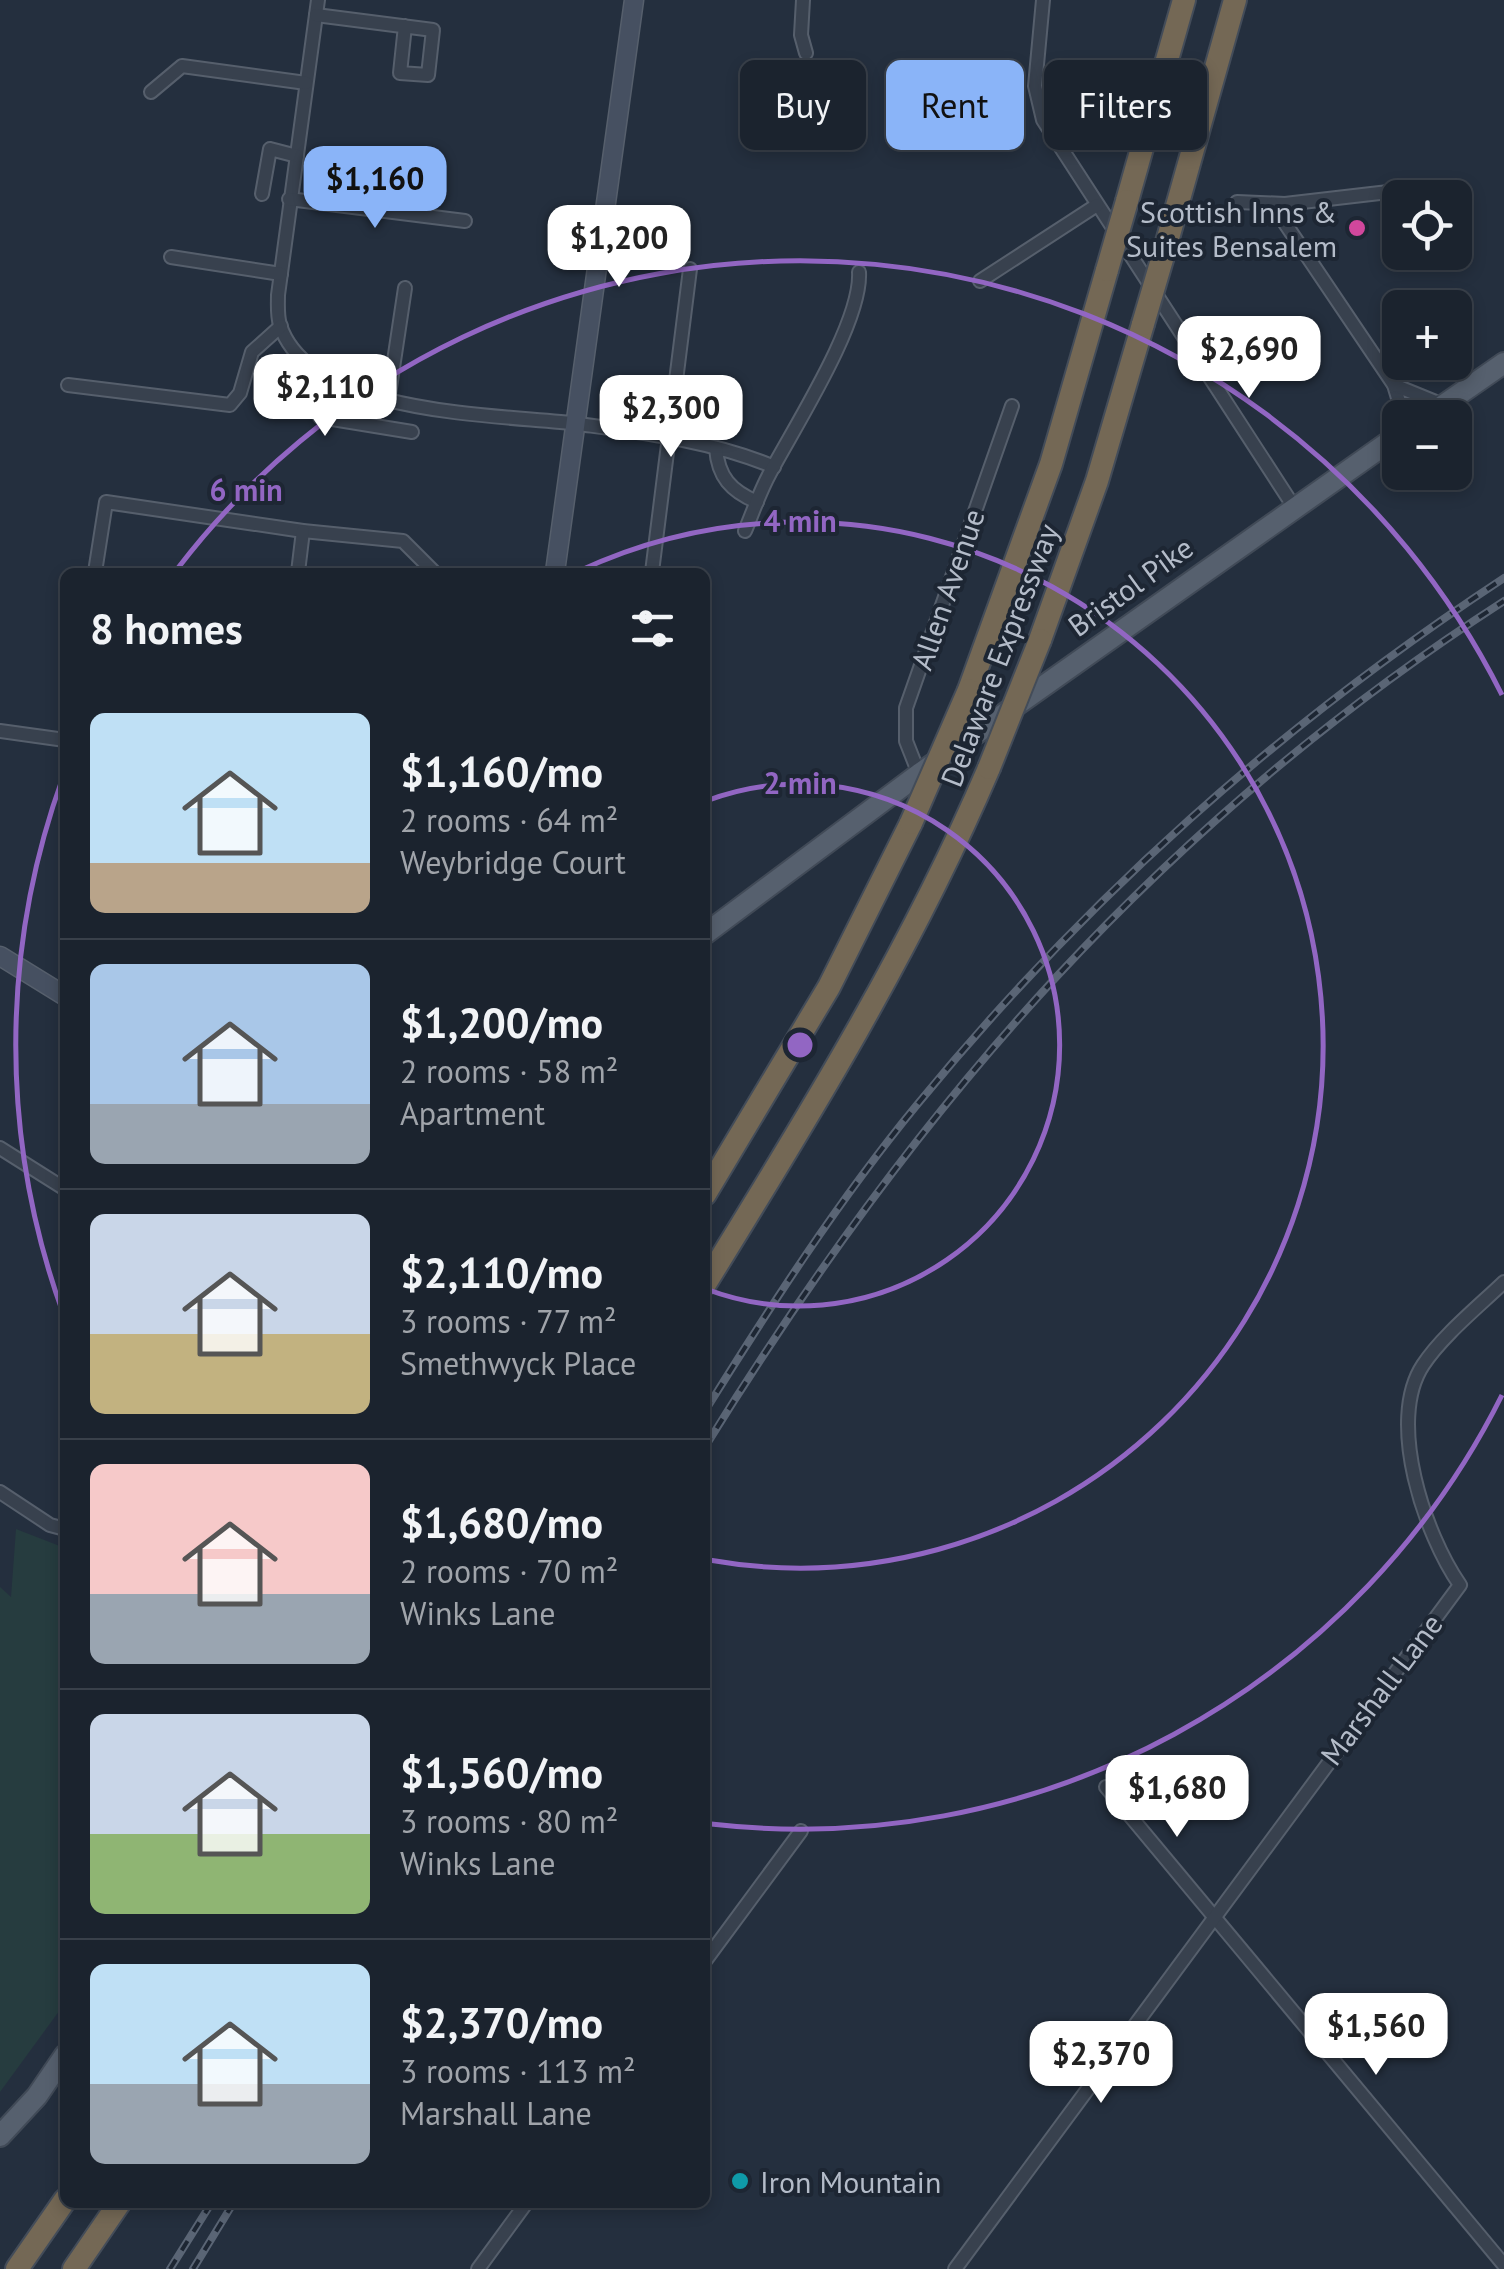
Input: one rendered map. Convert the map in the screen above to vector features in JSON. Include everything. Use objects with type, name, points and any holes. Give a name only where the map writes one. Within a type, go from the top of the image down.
[{"type":"highway","name":"Delaware Expressway","points":[[710,1186],[830,987],[911,823],[969,690],[1051,464],[1184,0]]},
{"type":"highway","name":"Delaware Expressway","points":[[710,1276],[865,1021],[937,882],[989,768],[1097,480],[1235,0]]},
{"type":"highway","points":[[17,2269],[60,2207]]},
{"type":"highway","points":[[74,2269],[116,2208]]},
{"type":"main road","points":[[556,568],[634,0]]},
{"type":"main road","points":[[1450,400],[1504,364]]},
{"type":"main road","name":"Bristol Pike","points":[[710,930],[919,774],[1382,446]]},
{"type":"main road","points":[[0,956],[60,993]]},
{"type":"main road","points":[[0,2136],[37,2096],[60,2062]]},
{"type":"street","points":[[318,0],[278,295],[280,326],[293,349],[322,373],[362,395],[513,420],[577,424],[668,438],[716,448],[774,467]]},
{"type":"street","points":[[803,0],[801,35],[806,53]]},
{"type":"street","points":[[1043,0],[1035,72],[1036,105],[1052,138],[1294,506]]},
{"type":"street","points":[[316,15],[405,26]]},
{"type":"street","points":[[151,92],[182,66],[306,83]]},
{"type":"street","points":[[262,194],[270,148],[297,156]]},
{"type":"street","points":[[1237,202],[1272,204],[1382,192]]},
{"type":"street","points":[[290,199],[466,221]]},
{"type":"street","points":[[1272,204],[1394,385],[1399,400]]},
{"type":"street","points":[[980,281],[1096,205]]},
{"type":"street","points":[[171,257],[281,274]]},
{"type":"street","points":[[652,568],[690,269]]},
{"type":"street","points":[[745,531],[850,319],[860,272]]},
{"type":"street","points":[[388,401],[405,288]]},
{"type":"street","points":[[68,385],[230,405],[240,393],[252,352],[280,326]]},
{"type":"street","points":[[322,373],[320,417],[412,432]]},
{"type":"street","points":[[1394,385],[1431,400]]},
{"type":"street","name":"Allen Avenue","points":[[919,774],[904,731],[906,708],[1012,406]]},
{"type":"street","points":[[716,448],[728,486],[757,502]]},
{"type":"street","points":[[96,568],[106,502],[403,542],[430,568]]},
{"type":"street","points":[[298,568],[303,531]]},
{"type":"street","points":[[0,730],[60,739]]},
{"type":"street","points":[[0,1148],[60,1187]]},
{"type":"street","name":"Marshall Lane","points":[[955,2269],[1460,1584],[1439,1552],[1422,1511],[1410,1452],[1410,1402],[1422,1366],[1504,1282]]},
{"type":"street","points":[[0,1492],[60,1528]]},
{"type":"street","points":[[1106,1788],[1504,2265]]},
{"type":"street","points":[[710,1954],[801,1831]]},
{"type":"street","points":[[478,2269],[523,2208]]},
{"type":"green space","points":[[16,1529],[60,1546],[60,2010],[0,2092],[0,1587],[11,1597]]},
{"type":"railway","points":[[710,1403],[859,1179],[981,1029],[1048,956],[1118,886],[1264,755],[1341,694],[1504,578]]},
{"type":"railway","points":[[710,1439],[871,1200],[961,1086],[1056,978],[1157,875],[1264,778],[1380,687],[1504,601]]},
{"type":"railway","points":[[170,2269],[208,2208]]},
{"type":"railway","points":[[193,2269],[230,2208]]},
{"type":"place","name":"Scottish Inns & Suites Bensalem","points":[[1357,228]]},
{"type":"place","name":"Iron Mountain","points":[[740,2181]]}]
